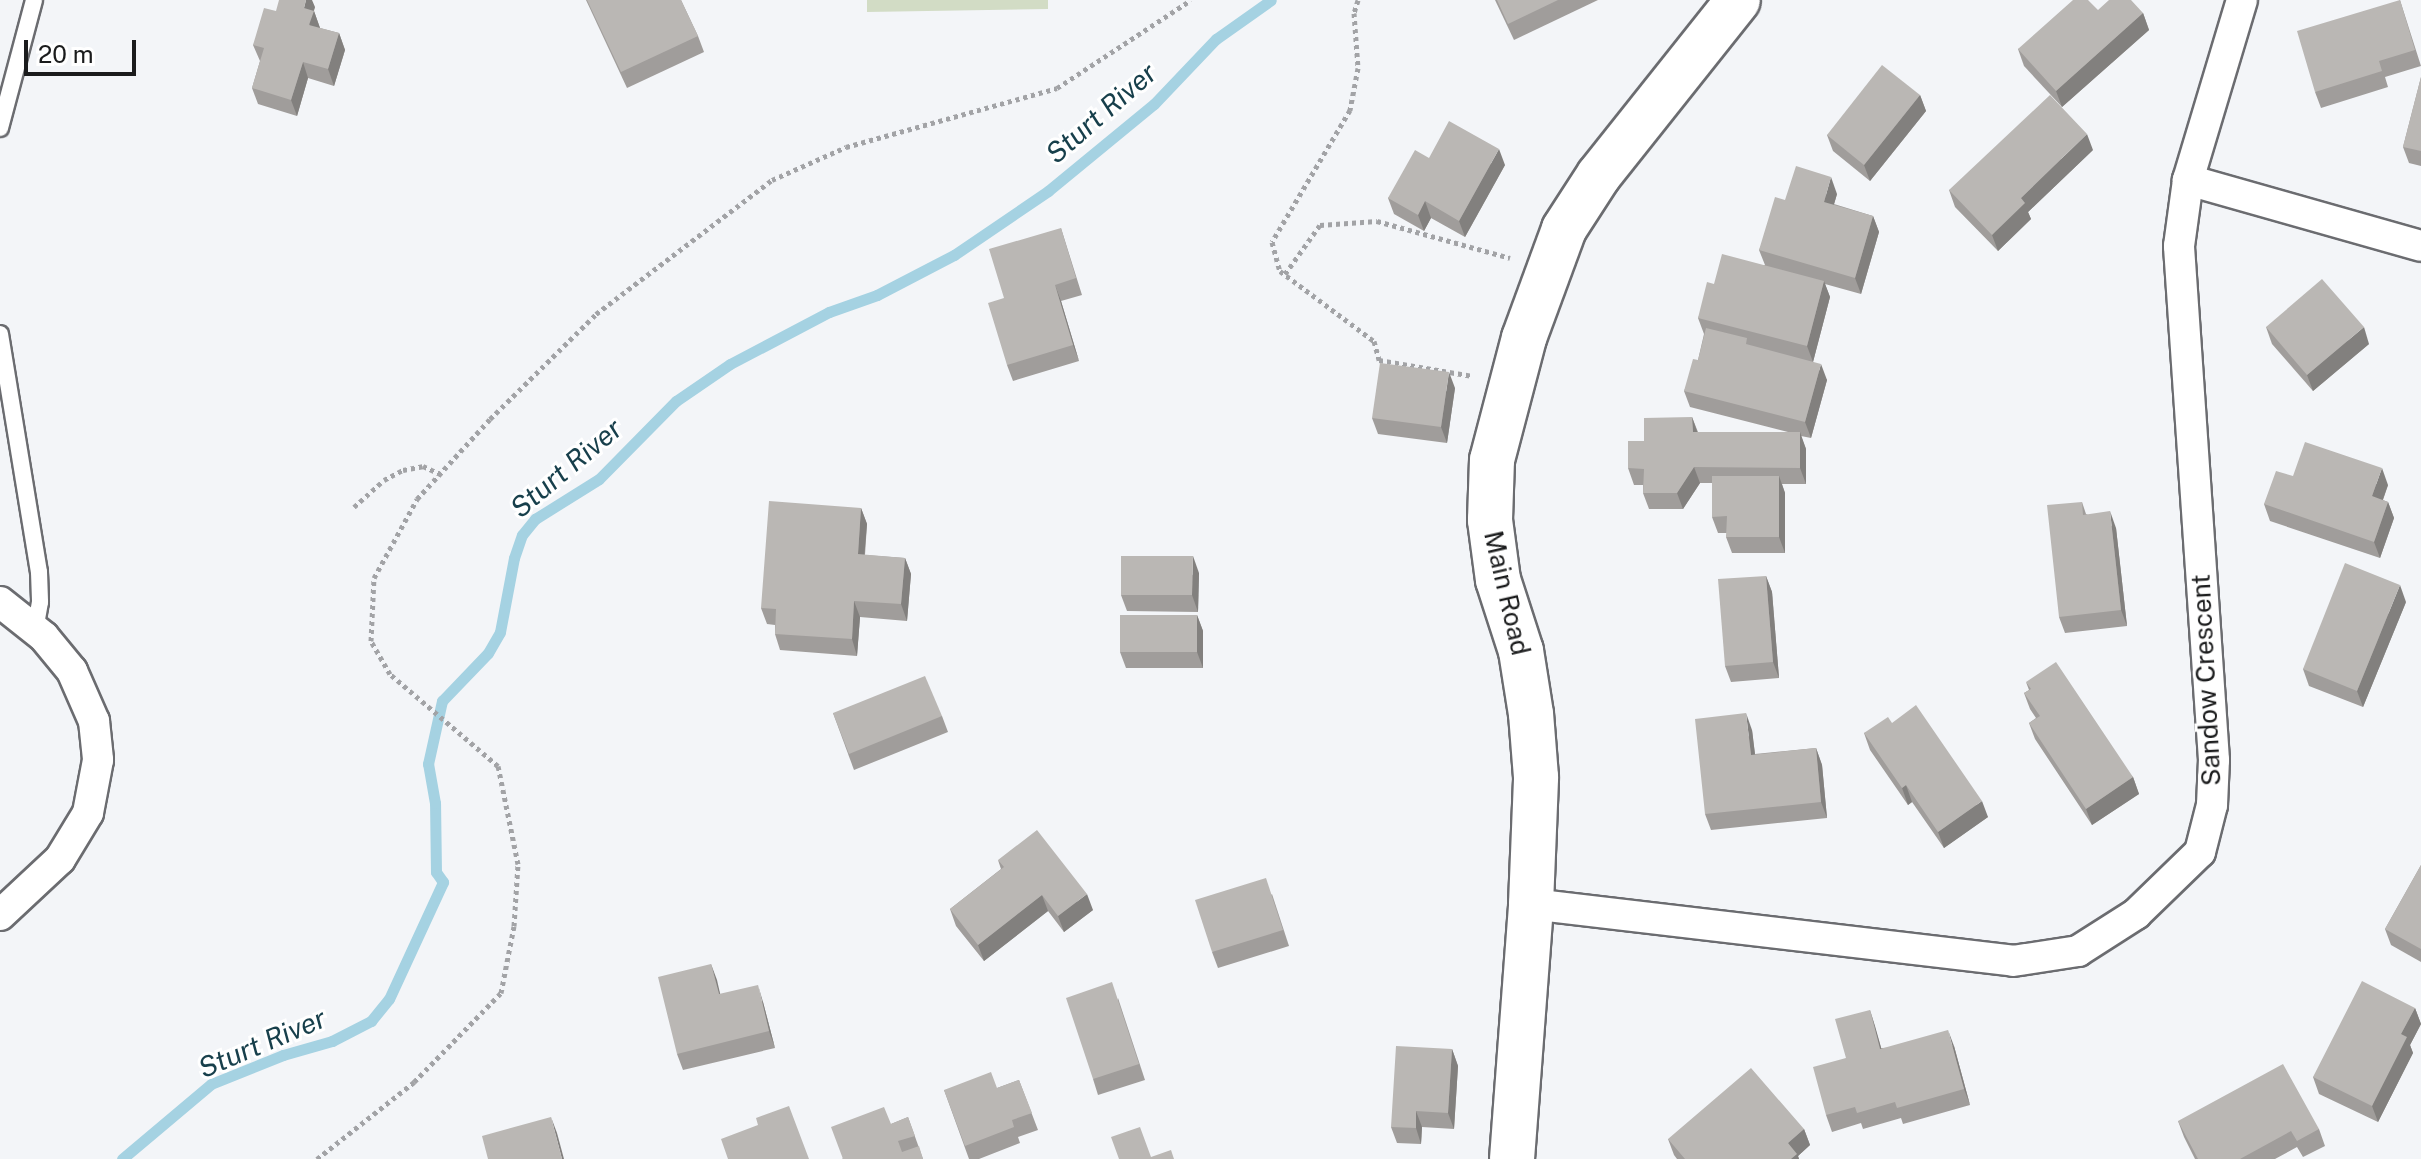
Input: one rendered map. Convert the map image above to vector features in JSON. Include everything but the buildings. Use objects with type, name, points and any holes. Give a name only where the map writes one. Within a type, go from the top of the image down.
[{"type":"main road","name":"Main Road","points":[[1512,1159],[1531,904],[1536,777],[1531,714],[1521,651],[1498,580],[1490,520],[1492,460],[1524,338],[1564,229],[1599,175],[1738,0]]},
{"type":"street","name":"Sandow Crescent","points":[[1531,904],[2013,961],[2078,951],[2136,914],[2200,852],[2212,805],[2214,760],[2179,246],[2188,180],[2242,0]]},
{"type":"street","points":[[2188,180],[2421,246]]},
{"type":"street","points":[[0,602],[35,630],[72,671],[94,721],[98,760],[88,813],[60,859],[0,915]]},
{"type":"lane","points":[[0,128],[34,0]]},
{"type":"lane","points":[[0,334],[39,572],[35,630]]},
{"type":"path","points":[[317,1159],[414,1082],[501,993],[514,926],[518,864],[498,766],[390,674],[371,641],[374,578],[417,499],[596,314],[772,180],[846,147],[1057,88],[1191,0]]},
{"type":"path","points":[[1358,0],[1354,13],[1358,68],[1350,110],[1272,242],[1280,271],[1374,341],[1379,360],[1467,374]]},
{"type":"path","points":[[1285,274],[1320,225],[1377,221],[1548,268]]},
{"type":"path","points":[[354,507],[384,480],[403,470],[423,466],[440,474]]},
{"type":"green space","points":[[867,0],[1048,0],[1048,9],[867,12]]},
{"type":"waterway","name":"Sturt River","points":[[122,1159],[211,1084],[283,1055],[332,1041],[371,1021],[389,999],[443,882],[436,872],[435,803],[428,764],[442,701],[488,653],[500,632],[514,558],[522,535],[535,519],[599,479],[676,401],[730,364],[829,312],[877,295],[954,255],[1048,191],[1154,104],[1216,39],[1271,0]]}]
